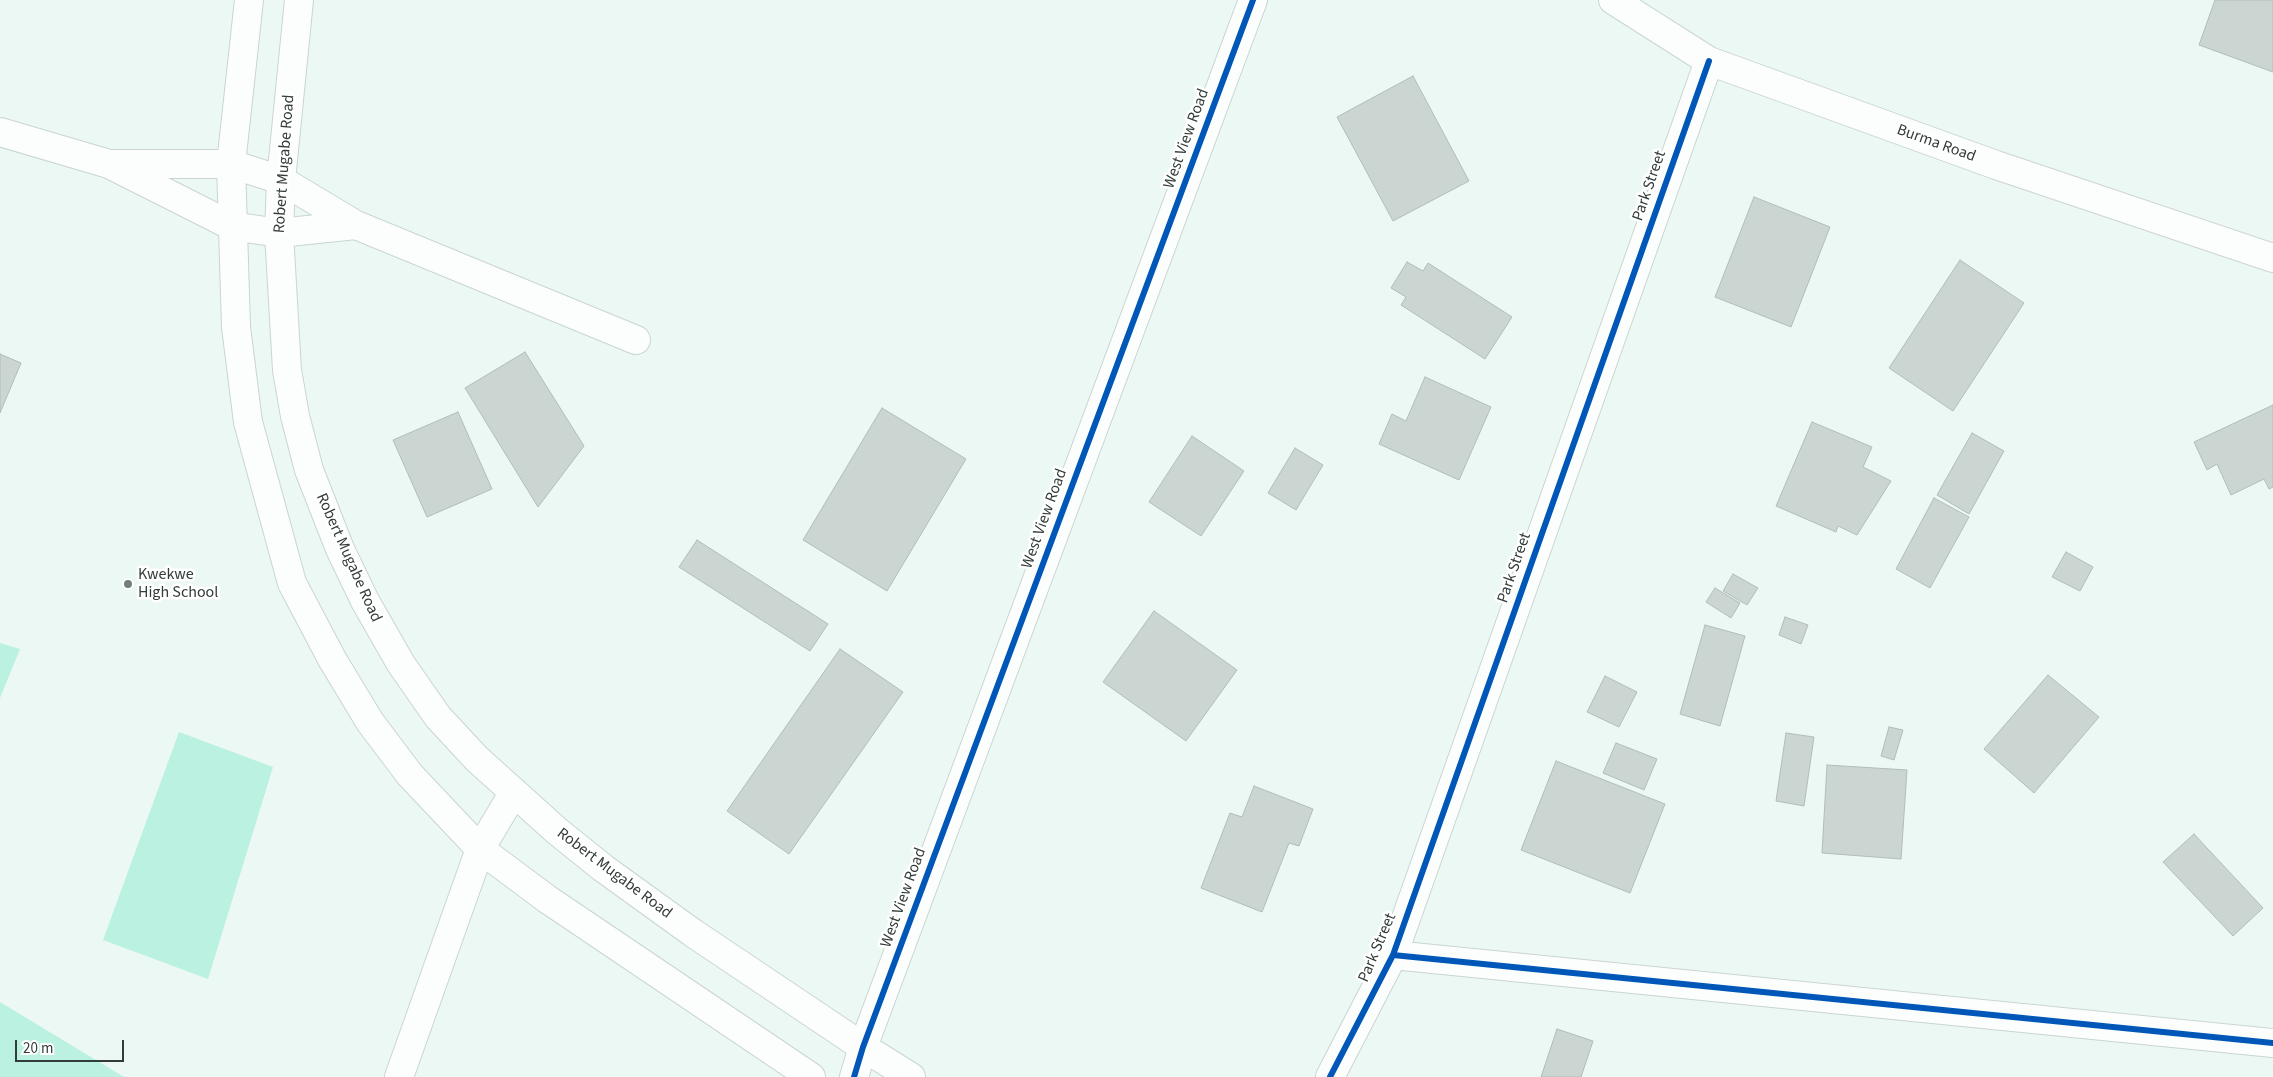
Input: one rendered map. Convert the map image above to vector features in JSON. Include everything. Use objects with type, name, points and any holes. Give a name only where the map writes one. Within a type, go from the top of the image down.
[{"type":"street","points":[[249,0],[231,164],[236,326],[248,422],[292,583],[332,659],[370,722],[410,775],[480,849],[547,899],[811,1077]]},
{"type":"street","name":"Robert Mugabe Road","points":[[299,0],[281,180],[279,233],[287,370],[295,416],[309,470],[340,548],[365,602],[401,664],[438,717],[477,759],[557,831],[603,868],[693,933],[911,1077]]},
{"type":"street","name":"West View Road","points":[[863,1047],[1253,0]]},
{"type":"street","name":"Burma Road","points":[[1612,0],[1709,61],[1996,165],[2273,258]]},
{"type":"street","name":"Park Street","points":[[1330,1077],[1393,955],[1709,61]]},
{"type":"street","points":[[0,132],[109,164],[232,226],[279,233],[356,225]]},
{"type":"street","points":[[109,164],[231,164],[281,180],[356,225],[636,340]]},
{"type":"street","points":[[399,1077],[480,849],[514,792]]},
{"type":"street","points":[[1393,955],[2273,1043]]},
{"type":"street","points":[[854,1077],[863,1047]]},
{"type":"green space","points":[[0,643],[20,649],[0,698]]},
{"type":"green space","points":[[179,732],[273,767],[208,979],[103,940]]},
{"type":"green space","points":[[0,1002],[124,1077],[0,1077]]},
{"type":"building","points":[[2215,0],[2273,0],[2273,72],[2199,45]]},
{"type":"building","points":[[1413,76],[1469,181],[1393,221],[1337,117]]},
{"type":"building","points":[[1754,197],[1830,227],[1791,327],[1715,297]]},
{"type":"building","points":[[1960,260],[2024,303],[1953,411],[1889,368]]},
{"type":"building","points":[[1407,262],[1423,271],[1428,263],[1512,317],[1485,359],[1401,305],[1406,297],[1391,288]]},
{"type":"building","points":[[525,352],[584,446],[538,507],[465,388]]},
{"type":"building","points":[[0,354],[21,363],[0,413]]},
{"type":"building","points":[[1425,377],[1491,407],[1459,480],[1379,444],[1392,414],[1406,421]]},
{"type":"building","points":[[2273,405],[2273,487],[2269,489],[2264,479],[2231,495],[2217,464],[2207,470],[2194,442]]},
{"type":"building","points":[[882,408],[966,459],[887,591],[803,540]]},
{"type":"building","points":[[458,412],[492,489],[427,517],[393,440]]},
{"type":"building","points":[[1812,422],[1872,447],[1863,467],[1891,481],[1857,535],[1838,526],[1836,532],[1776,506]]},
{"type":"building","points":[[1972,433],[2004,451],[1969,514],[1937,495]]},
{"type":"building","points":[[1192,436],[1244,471],[1201,536],[1149,502]]},
{"type":"building","points":[[1295,448],[1323,465],[1296,510],[1268,493]]},
{"type":"building","points":[[1934,498],[1969,517],[1930,588],[1896,569]]},
{"type":"building","points":[[697,540],[828,624],[810,651],[679,567]]},
{"type":"building","points":[[2066,552],[2093,567],[2080,591],[2052,577]]},
{"type":"building","points":[[1733,574],[1758,588],[1747,605],[1723,591]]},
{"type":"building","points":[[1715,588],[1740,603],[1731,618],[1706,602]]},
{"type":"building","points":[[1154,611],[1237,670],[1186,741],[1103,682]]},
{"type":"building","points":[[1785,617],[1808,625],[1801,644],[1779,635]]},
{"type":"building","points":[[1705,625],[1745,636],[1720,726],[1680,714]]},
{"type":"building","points":[[840,649],[903,692],[789,854],[727,811]]},
{"type":"building","points":[[2048,675],[2099,717],[2034,793],[1984,749]]},
{"type":"building","points":[[1605,676],[1637,692],[1619,727],[1587,712]]},
{"type":"building","points":[[1889,727],[1903,730],[1894,760],[1881,756]]},
{"type":"building","points":[[1786,733],[1814,737],[1804,806],[1776,801]]},
{"type":"building","points":[[1616,743],[1657,759],[1644,790],[1603,773]]},
{"type":"building","points":[[1556,761],[1665,804],[1630,893],[1521,850]]},
{"type":"building","points":[[1827,765],[1907,770],[1901,859],[1822,853]]},
{"type":"building","points":[[1254,786],[1313,809],[1299,846],[1289,843],[1262,912],[1201,888],[1230,813],[1242,817]]},
{"type":"building","points":[[2194,834],[2263,908],[2233,936],[2163,862]]},
{"type":"building","points":[[1557,1029],[1593,1041],[1581,1077],[1541,1077]]},
{"type":"cycle path","points":[[854,1077],[863,1047],[1253,0]]},
{"type":"cycle path","points":[[1330,1077],[1393,955],[1709,61]]},
{"type":"cycle path","points":[[1393,955],[2273,1043]]},
{"type":"place","name":"Kwekwe High School","points":[[128,584]]}]
